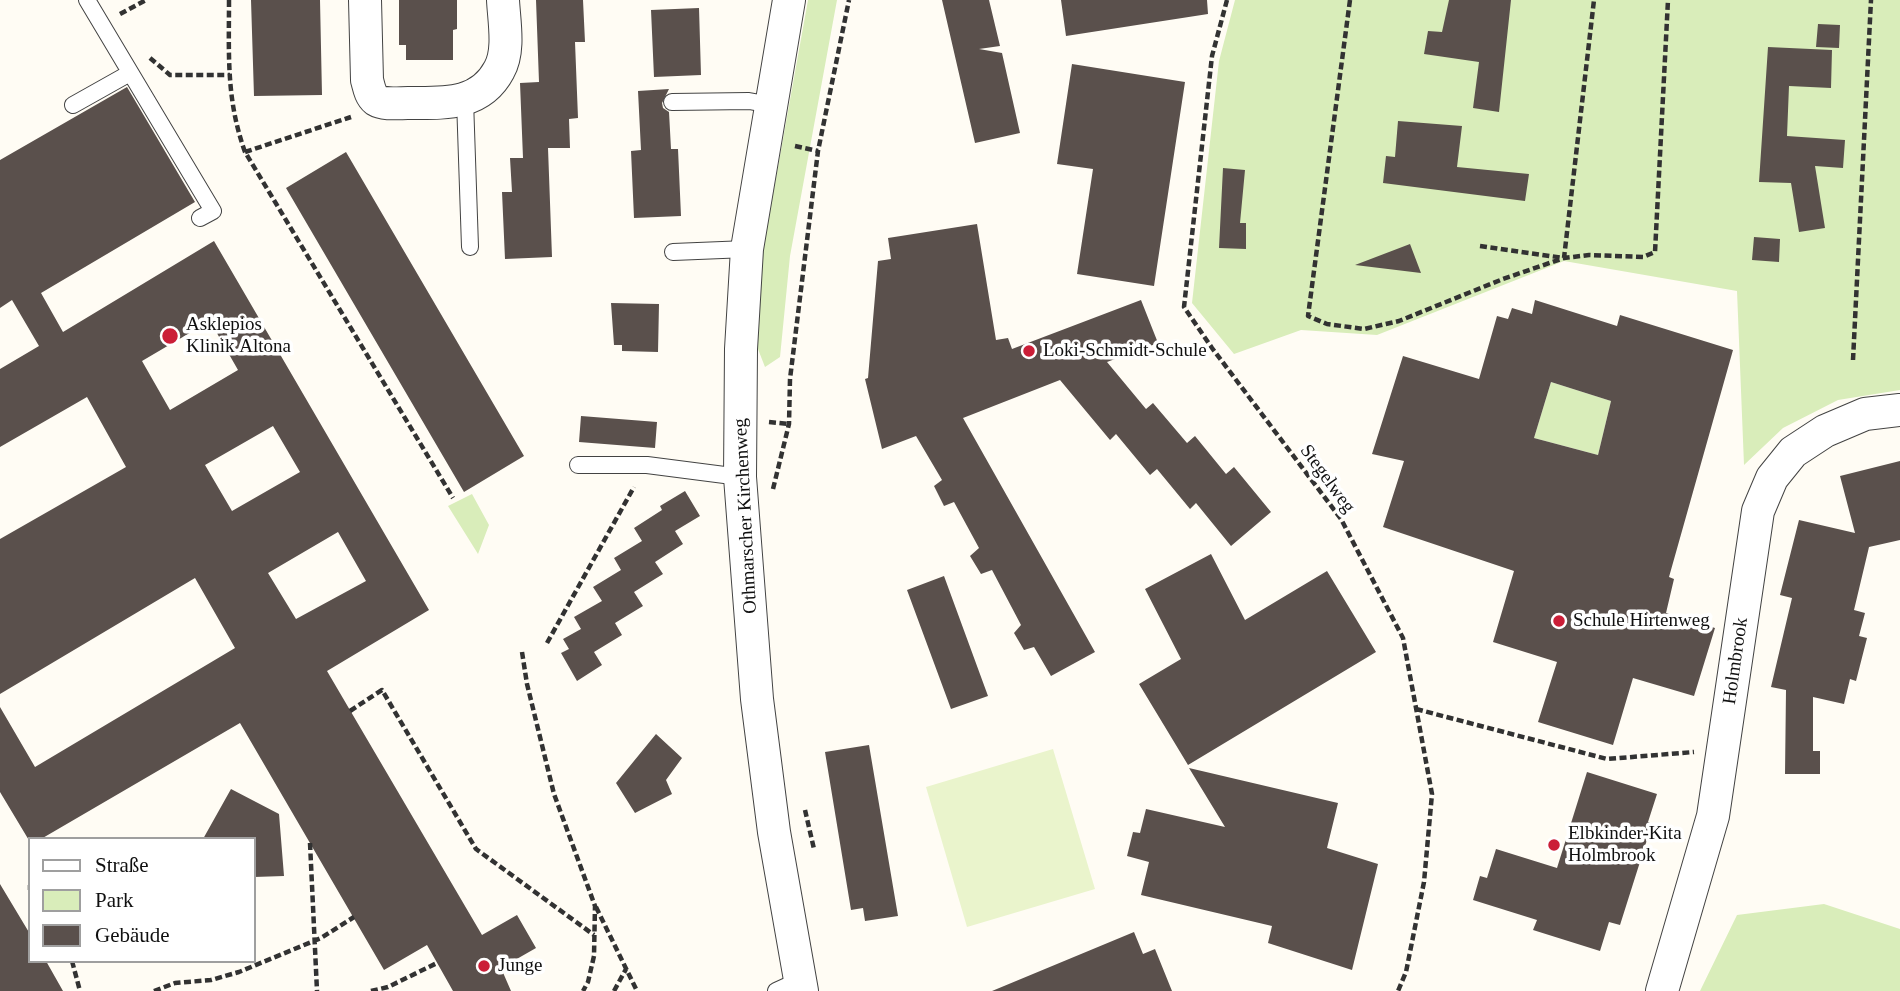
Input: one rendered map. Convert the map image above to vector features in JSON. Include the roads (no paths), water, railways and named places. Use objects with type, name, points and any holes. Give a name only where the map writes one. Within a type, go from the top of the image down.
[{"type":"street","points":[[365,0],[367,80],[376,100],[386,103],[465,100],[479,93],[501,68],[504,51],[503,0]]},
{"type":"street","name":"Othmarscher Kirchenweg","points":[[789,0],[747,249],[741,349],[740,477],[757,699],[793,987]]},
{"type":"street","name":"Holmbrook","points":[[1662,991],[1713,816],[1758,511],[1772,478],[1793,452],[1825,431],[1865,414],[1900,410]]},
{"type":"lane","points":[[87,0],[213,211],[201,218]]},
{"type":"lane","points":[[73,105],[130,73]]},
{"type":"lane","points":[[465,100],[470,247]]},
{"type":"lane","points":[[672,102],[749,101],[771,105]]},
{"type":"lane","points":[[673,252],[747,249]]},
{"type":"lane","points":[[578,465],[647,465],[740,477]]},
{"type":"place","name":"Asklepios Klinik Altona","points":[[170,336]]},
{"type":"place","name":"Loki-Schmidt-Schule","points":[[1029,351]]},
{"type":"place","name":"Schule Hirtenweg","points":[[1559,621]]},
{"type":"place","name":"Elbkinder-Kita Holmbrook","points":[[1554,845]]},
{"type":"place","name":"Junge","points":[[484,966]]}]
